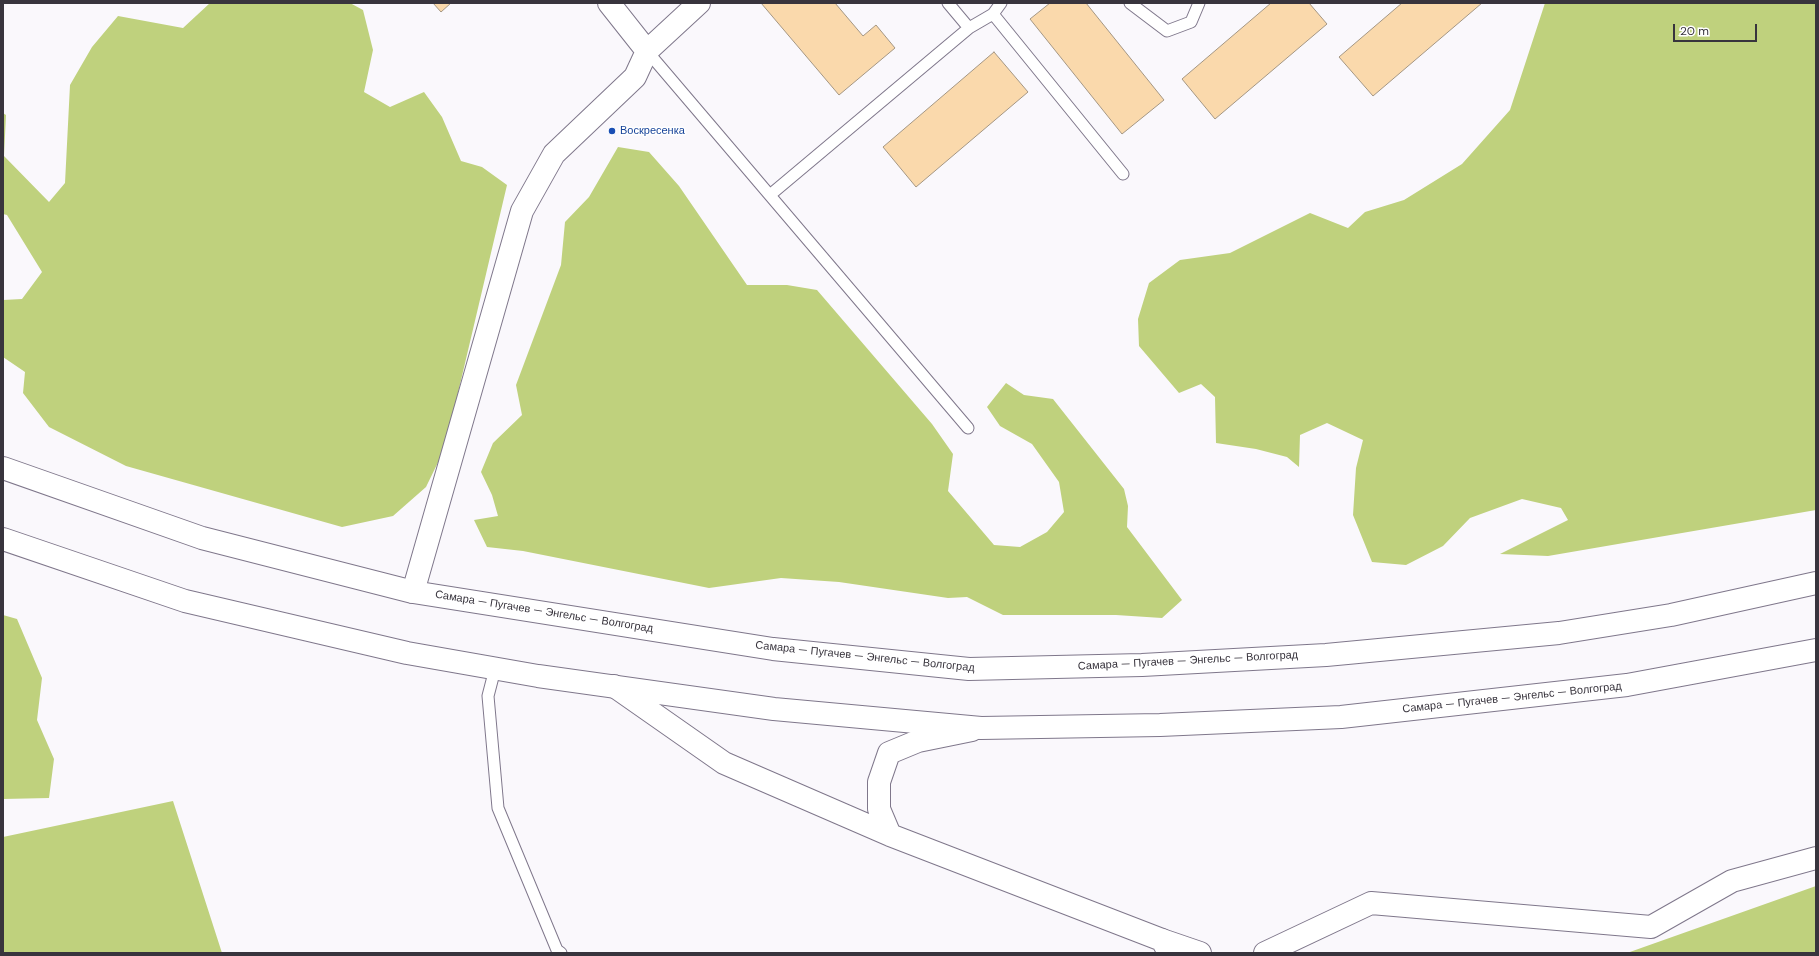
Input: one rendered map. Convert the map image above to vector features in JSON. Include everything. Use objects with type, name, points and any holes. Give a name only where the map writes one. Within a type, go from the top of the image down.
[{"type":"main road","points":[[609,3],[647,51]]},
{"type":"main road","points":[[413,592],[522,211],[554,154],[635,77],[647,51],[699,3]]},
{"type":"main road","name":"Самара — Пугачев — Энгельс — Волгоград","points":[[3,468],[202,538],[413,592],[773,649],[969,669],[1142,665],[1326,655],[1551,633],[1671,615],[1816,583]]},
{"type":"main road","name":"Самара — Пугачев — Энгельс — Волгоград","points":[[3,539],[184,601],[407,653],[538,676],[774,709],[981,728],[1160,725],[1341,718],[1627,685],[1816,650]]},
{"type":"main road","points":[[614,686],[724,763],[890,835],[1165,946],[1200,953]]},
{"type":"main road","points":[[890,835],[879,809],[879,782],[889,753],[918,741],[981,728]]},
{"type":"main road","points":[[1265,953],[1371,903],[1651,927],[1732,881],[1816,858]]},
{"type":"lane","points":[[948,3],[969,28]]},
{"type":"lane","points":[[770,195],[969,28],[993,14],[1001,3]]},
{"type":"lane","points":[[1130,3],[1167,31],[1191,22],[1199,3]]},
{"type":"lane","points":[[993,14],[1123,174]]},
{"type":"lane","points":[[647,51],[968,428]]},
{"type":"lane","points":[[495,668],[488,696],[498,808],[557,950],[561,953]]},
{"type":"green space","points":[[210,3],[350,3],[363,10],[373,50],[364,92],[390,107],[424,92],[442,117],[461,161],[482,167],[507,185],[445,448],[426,487],[393,516],[342,527],[126,466],[49,427],[23,393],[25,372],[3,357],[3,300],[22,299],[42,272],[7,215],[3,214],[3,113],[6,115],[4,156],[49,202],[65,183],[70,85],[92,47],[118,16],[183,28]]},
{"type":"green space","points":[[1545,3],[1816,3],[1816,510],[1548,556],[1500,554],[1568,520],[1561,508],[1522,499],[1470,518],[1443,546],[1406,565],[1372,562],[1353,515],[1356,468],[1363,440],[1327,423],[1300,435],[1299,467],[1287,457],[1256,449],[1216,443],[1215,397],[1201,384],[1179,393],[1139,346],[1138,319],[1149,283],[1180,260],[1230,253],[1310,213],[1348,228],[1365,212],[1404,200],[1462,164],[1510,110]]},
{"type":"green space","points":[[618,147],[649,152],[679,186],[747,285],[787,285],[817,290],[932,424],[953,454],[948,491],[994,545],[1020,547],[1047,532],[1064,512],[1059,482],[1032,444],[1000,426],[987,407],[1006,383],[1024,395],[1053,399],[1124,489],[1128,506],[1127,527],[1182,600],[1162,618],[1116,615],[1003,615],[967,597],[948,598],[839,582],[781,578],[709,588],[523,551],[487,547],[474,520],[498,516],[492,495],[481,472],[493,443],[522,415],[516,385],[561,265],[565,222],[589,197]]},
{"type":"green space","points":[[3,615],[17,619],[42,678],[37,720],[54,759],[49,798],[3,799]]},
{"type":"green space","points":[[173,801],[222,953],[3,953],[3,837]]},
{"type":"green space","points":[[1816,886],[1816,953],[1627,953]]},
{"type":"building","points":[[433,3],[451,3],[441,12]]},
{"type":"building","points":[[761,3],[835,3],[863,36],[876,25],[895,48],[839,95]]},
{"type":"building","points":[[1050,3],[1086,3],[1164,100],[1122,134],[1030,19]]},
{"type":"building","points":[[1271,3],[1309,3],[1327,24],[1215,119],[1182,79]]},
{"type":"building","points":[[1402,3],[1482,3],[1373,96],[1339,57]]},
{"type":"building","points":[[994,52],[1028,92],[916,187],[883,147]]},
{"type":"place","name":"Воскресенка","points":[[612,131]]}]
